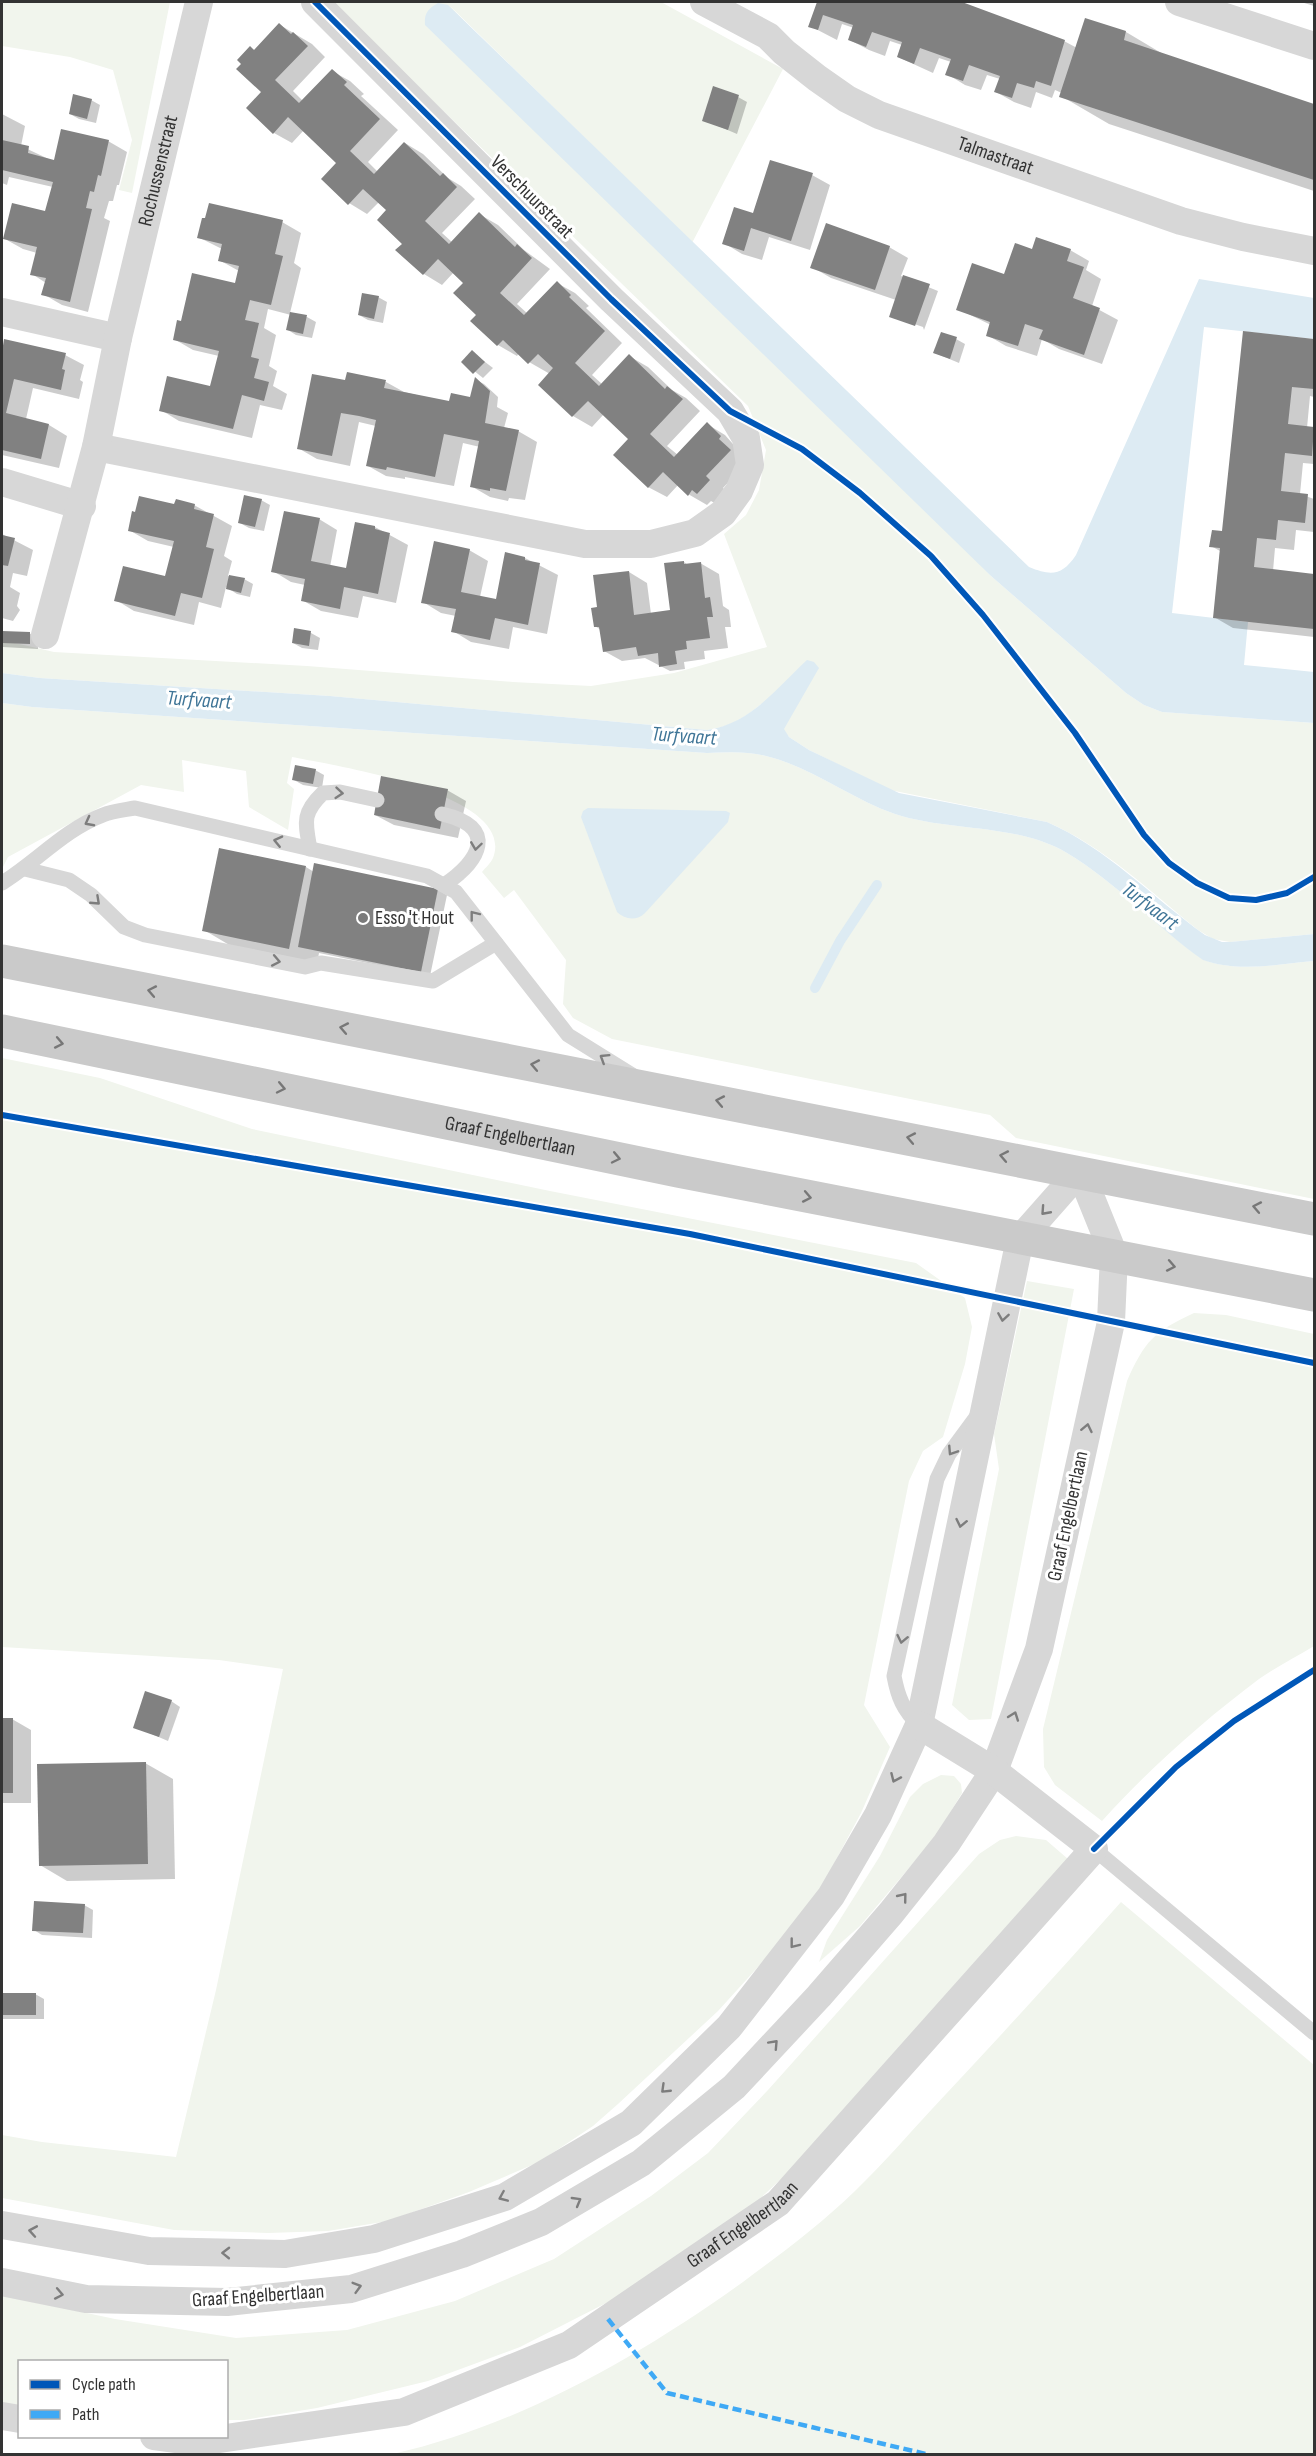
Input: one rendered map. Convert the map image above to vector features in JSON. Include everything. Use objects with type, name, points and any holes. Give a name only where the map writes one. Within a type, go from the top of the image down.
[{"type":"main road","points":[[2,961],[1314,1219]]},
{"type":"main road","name":"Graaf Engelbertlaan","points":[[2,1031],[678,1171],[1314,1295]]},
{"type":"street","name":"Rochussenstraat","points":[[45,635],[82,506],[118,338],[199,2]]},
{"type":"street","name":"Verschuurstraat","points":[[96,447],[585,544],[651,544],[695,533],[723,513],[739,490],[750,465],[746,438],[730,411],[610,299],[315,2]]},
{"type":"street","name":"Talmastraat","points":[[704,2],[768,36],[784,52],[846,99],[879,115],[1181,221],[1243,237],[1314,251]]},
{"type":"street","points":[[1179,2],[1314,46]]},
{"type":"street","points":[[2,312],[118,338]]},
{"type":"street","points":[[2,483],[82,506]]},
{"type":"street","points":[[1020,1239],[1080,1172]]},
{"type":"street","name":"Graaf Engelbertlaan","points":[[2,2282],[86,2299],[227,2301],[351,2289],[462,2254],[541,2222],[641,2163],[734,2087],[819,1996],[891,1913],[946,1844],[994,1771],[1039,1649],[1111,1322],[1114,1255],[1080,1172]]},
{"type":"street","name":"Graaf Engelbertlaan","points":[[2,2225],[149,2251],[285,2254],[375,2239],[505,2197],[631,2122],[729,2027],[831,1896],[878,1815],[919,1725],[1020,1239]]},
{"type":"street","points":[[919,1725],[994,1771],[1094,1849]]},
{"type":"street","name":"Graaf Engelbertlaan","points":[[228,2438],[404,2412],[569,2345],[778,2203],[1094,1849]]},
{"type":"street","points":[[2,2416],[18,2418]]},
{"type":"street","name":"Graaf Engelbertlaan","points":[[169,2438],[199,2442],[226,2438]]},
{"type":"lane","points":[[310,849],[305,820],[311,804],[323,793],[340,792],[377,800]]},
{"type":"lane","points":[[2,884],[77,829],[103,815],[135,808],[427,876],[456,892],[568,1035],[654,1089]]},
{"type":"lane","points":[[442,814],[470,824],[477,836],[478,850],[470,865],[444,885]]},
{"type":"lane","points":[[25,869],[69,880],[91,895],[124,927],[145,935],[305,967],[321,963],[433,981],[496,943]]},
{"type":"lane","points":[[1094,1849],[1314,2033]]},
{"type":"shaded area","points":[[2,2],[170,2],[132,193],[119,190],[132,140],[113,70],[70,57],[2,46]]},
{"type":"shaded area","points":[[331,2],[661,2],[783,69],[692,243],[449,5],[991,576],[1126,693],[1144,705],[1162,712],[1314,723],[1314,934],[1230,942],[1213,939],[1198,930],[1107,857],[1068,832],[1047,822],[890,790],[809,750],[789,737],[761,704],[736,721],[707,730],[330,696],[40,678],[2,673],[2,640],[54,652],[307,666],[591,686],[674,673],[767,647],[724,534],[746,515],[759,490],[766,450],[748,406]]},
{"type":"shaded area","points":[[2,703],[32,707],[707,753],[752,753],[783,761],[895,814],[916,820],[1005,832],[1047,843],[1067,853],[1103,878],[1169,934],[1204,960],[1244,967],[1314,961],[1314,1199],[1016,1138],[990,1115],[612,1039],[573,1018],[563,1004],[566,960],[514,890],[504,898],[482,872],[493,858],[493,835],[478,816],[451,800],[379,775],[292,757],[287,783],[294,789],[288,830],[249,807],[246,771],[182,760],[184,792],[141,785],[8,857],[2,869]]},
{"type":"shaded area","points":[[2,1058],[100,1078],[252,1129],[550,1191],[916,1263],[965,1298],[972,1327],[965,1364],[943,1437],[923,1451],[909,1481],[864,1705],[890,1747],[861,1813],[822,1886],[786,1936],[718,2011],[593,2126],[539,2162],[469,2192],[388,2221],[328,2231],[268,2233],[174,2230],[2,2198],[2,2135],[42,2142],[176,2157],[216,1990],[283,1669],[219,1660],[2,1647]]},
{"type":"shaded area","points":[[1027,1281],[1074,1289],[991,1719],[969,1720],[952,1705],[999,1469],[994,1434]]},
{"type":"shaded area","points":[[1194,1313],[1226,1315],[1314,1334],[1314,1646],[1259,1679],[1217,1712],[1158,1764],[1102,1821],[1055,1785],[1044,1767],[1043,1729],[1127,1381],[1139,1356],[1152,1339],[1169,1326]]},
{"type":"shaded area","points":[[941,1775],[954,1776],[961,1784],[962,1793],[936,1836],[860,1926],[819,1962],[827,1940],[880,1856],[910,1797],[923,1784]]},
{"type":"shaded area","points":[[1016,1836],[1046,1840],[1068,1859],[813,2149],[749,2209],[614,2299],[520,2347],[428,2381],[317,2408],[244,2420],[228,2420],[228,2360],[18,2360],[18,2407],[2,2406],[2,2295],[115,2319],[236,2338],[347,2330],[455,2301],[554,2259],[651,2196],[708,2153],[768,2090],[979,1854],[1000,1840]]},
{"type":"shaded area","points":[[1121,1902],[1314,2065],[1314,2454],[393,2454],[440,2441],[532,2407],[620,2362],[743,2282],[801,2238],[875,2171]]},
{"type":"water","points":[[438,3],[448,5],[1029,567],[1037,570],[1056,572],[1066,567],[1076,555],[1199,279],[1314,298],[1314,339],[1204,327],[1172,613],[1248,622],[1244,665],[1314,672],[1314,723],[1162,712],[1144,705],[1126,693],[991,576],[425,25],[427,12]]},
{"type":"water","name":"Turfvaart","points":[[807,660],[814,662],[819,668],[784,729],[789,737],[809,750],[899,793],[1047,822],[1090,845],[1110,859],[1205,935],[1222,942],[1230,942],[1314,934],[1314,961],[1245,967],[1203,960],[1103,878],[1067,853],[1047,843],[1005,832],[916,820],[895,814],[815,775],[783,761],[759,754],[707,753],[32,707],[2,703],[2,673],[40,678],[330,696],[707,730],[750,713]]},
{"type":"water","points":[[588,808],[726,811],[730,813],[728,822],[645,913],[631,918],[624,917],[617,912],[581,817],[583,811]]},
{"type":"building","points":[[817,2],[962,2],[1065,40],[1051,86],[1036,81],[1034,88],[1017,83],[1012,98],[994,92],[1000,76],[969,65],[963,81],[945,75],[951,59],[920,48],[914,64],[897,57],[902,42],[872,32],[866,47],[848,40],[853,25],[823,15],[818,30],[808,27]]},
{"type":"building","points":[[1085,18],[1126,31],[1124,40],[1314,104],[1314,180],[1059,97]]},
{"type":"building","points":[[279,23],[308,46],[275,80],[299,103],[332,69],[347,82],[344,85],[380,119],[350,151],[374,174],[404,142],[440,176],[443,173],[457,187],[425,221],[449,244],[479,212],[515,247],[517,244],[532,258],[500,293],[524,315],[557,281],[571,295],[569,297],[605,331],[575,363],[599,386],[629,354],[665,389],[667,386],[683,399],[650,434],[674,457],[707,422],[721,436],[719,439],[731,450],[706,476],[710,480],[697,494],[692,490],[688,496],[663,472],[648,488],[613,455],[628,439],[588,401],[572,417],[538,385],[553,368],[538,354],[528,364],[503,340],[497,346],[470,321],[476,315],[453,293],[463,283],[438,259],[423,275],[395,250],[402,244],[377,220],[386,210],[363,189],[348,205],[321,179],[336,163],[288,117],[273,134],[246,108],[261,92],[236,69],[241,64],[237,60],[250,46],[254,50]]},
{"type":"building","points":[[713,86],[739,95],[728,130],[702,121]]},
{"type":"building","points":[[73,94],[92,99],[87,119],[69,114]]},
{"type":"building","points":[[61,129],[109,140],[101,176],[98,175],[94,192],[90,191],[86,208],[92,209],[70,302],[41,295],[46,278],[30,275],[37,247],[3,239],[12,203],[45,211],[53,182],[2,170],[2,140],[29,146],[28,153],[54,160]]},
{"type":"building","points":[[770,160],[813,173],[791,241],[751,228],[744,251],[722,244],[734,207],[753,213]]},
{"type":"building","points":[[209,203],[283,220],[275,254],[283,256],[271,305],[250,300],[245,320],[259,323],[251,357],[259,359],[254,378],[269,382],[264,401],[242,395],[233,429],[159,411],[167,376],[210,386],[219,351],[173,340],[177,320],[181,321],[192,273],[235,283],[239,266],[218,261],[222,244],[197,238]]},
{"type":"building","points":[[826,223],[890,246],[875,290],[810,268]]},
{"type":"building","points":[[1036,237],[1071,249],[1067,261],[1084,267],[1073,298],[1100,308],[1084,355],[1039,339],[1043,330],[1025,324],[1018,346],[986,336],[990,322],[956,310],[972,263],[1004,274],[1015,243],[1032,249]]},
{"type":"building","points":[[903,275],[930,284],[915,326],[889,317]]},
{"type":"building","points":[[362,293],[379,296],[374,319],[358,315]]},
{"type":"building","points":[[290,312],[307,315],[303,334],[286,330]]},
{"type":"building","points":[[1243,331],[1314,339],[1314,389],[1292,387],[1288,424],[1314,427],[1312,456],[1285,453],[1281,491],[1308,494],[1305,523],[1278,520],[1276,540],[1257,538],[1254,567],[1314,574],[1314,629],[1213,618],[1220,548],[1209,547],[1212,530],[1222,531]]},
{"type":"building","points":[[941,332],[957,337],[950,359],[933,353]]},
{"type":"building","points":[[4,339],[66,353],[62,369],[65,370],[61,390],[14,379],[6,413],[49,424],[41,459],[2,450]]},
{"type":"building","points":[[472,350],[485,362],[473,374],[461,362]]},
{"type":"building","points":[[347,372],[386,380],[384,388],[449,401],[451,393],[470,397],[475,377],[490,391],[485,423],[519,430],[506,491],[470,487],[479,441],[444,434],[435,477],[387,467],[386,470],[366,466],[376,420],[359,416],[341,413],[332,456],[297,449],[312,374],[345,380]]},
{"type":"building","points":[[244,495],[262,499],[255,527],[238,523]]},
{"type":"building","points":[[139,496],[174,504],[176,499],[195,504],[194,509],[214,514],[206,547],[214,549],[202,598],[181,593],[175,616],[114,601],[123,566],[165,576],[174,541],[128,531],[132,511],[135,512]]},
{"type":"building","points":[[284,511],[320,518],[311,561],[346,568],[355,522],[375,526],[375,529],[390,533],[378,594],[344,587],[340,609],[301,601],[305,579],[271,572]]},
{"type":"building","points":[[2,535],[15,538],[8,566],[2,565]]},
{"type":"building","points":[[434,541],[470,549],[461,592],[496,599],[505,552],[540,563],[528,625],[495,618],[490,640],[451,632],[456,609],[421,603]]},
{"type":"building","points":[[684,561],[684,564],[701,562],[705,598],[710,597],[713,617],[707,617],[710,638],[686,641],[687,649],[675,651],[677,664],[659,667],[658,653],[638,656],[636,647],[603,652],[599,627],[594,627],[591,608],[597,607],[593,575],[629,571],[634,615],[670,610],[664,563]]},
{"type":"building","points":[[229,575],[245,578],[241,593],[226,589]]},
{"type":"building","points":[[294,628],[311,631],[309,646],[292,643]]},
{"type":"building","points":[[2,631],[30,632],[30,644],[2,643]]},
{"type":"building","points":[[295,765],[316,769],[313,784],[292,780]]},
{"type":"building","points":[[381,776],[448,789],[440,829],[374,815]]},
{"type":"building","points":[[219,848],[306,866],[289,949],[202,931]]},
{"type":"building","points":[[314,863],[438,889],[421,972],[298,947]]},
{"type":"building","points":[[145,1691],[172,1700],[159,1737],[133,1728]]},
{"type":"building","points":[[2,1718],[13,1718],[13,1793],[2,1793]]},
{"type":"building","points":[[146,1762],[148,1864],[39,1866],[37,1764]]},
{"type":"building","points":[[34,1901],[85,1904],[83,1933],[32,1931]]},
{"type":"building","points":[[2,1993],[36,1993],[36,2015],[2,2015]]},
{"type":"waterway","points":[[815,988],[840,941],[877,885]]},
{"type":"marked path","points":[[608,2319],[667,2393],[926,2454]]},
{"type":"cycle path","points":[[315,2],[611,299],[730,411],[802,449],[860,493],[931,556],[983,615],[1075,733],[1144,835],[1169,863],[1197,883],[1229,898],[1256,900],[1287,893],[1314,877]]},
{"type":"cycle path","points":[[2,1115],[690,1234],[1314,1363]]},
{"type":"cycle path","points":[[1094,1849],[1176,1767],[1234,1721],[1314,1670]]},
{"type":"place","name":"Esso 't Hout","points":[[363,918]]}]
